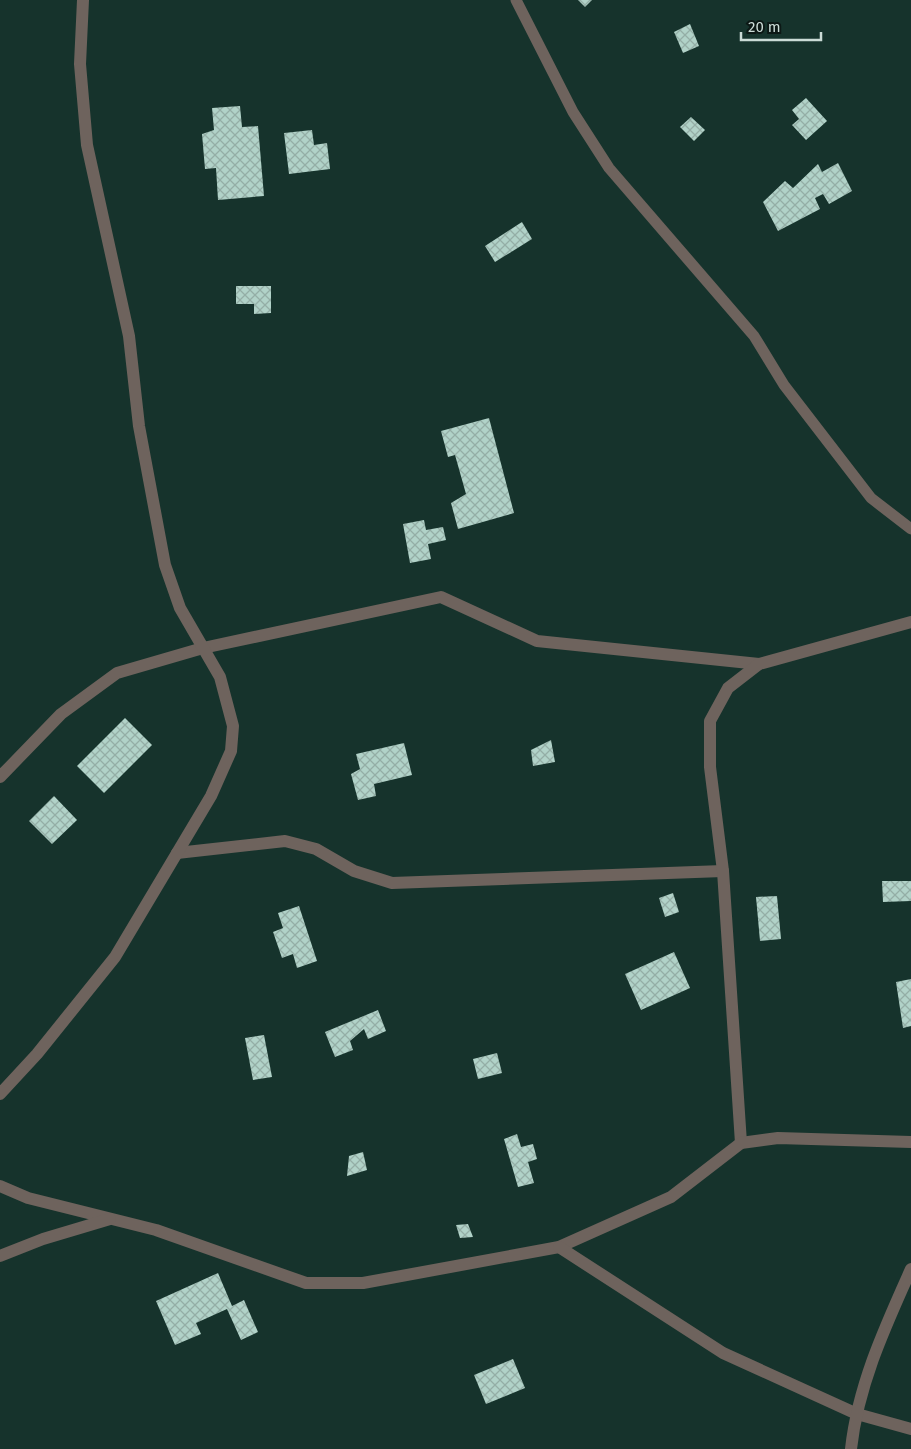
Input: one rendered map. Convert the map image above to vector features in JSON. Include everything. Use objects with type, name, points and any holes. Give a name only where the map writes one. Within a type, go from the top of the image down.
[{"type":"street","points":[[0,1094],[36,1054],[115,957],[211,796],[231,751],[233,726],[220,677],[180,608],[165,565],[139,426],[129,336],[86,145],[80,64],[84,0]]},
{"type":"street","points":[[0,777],[61,714],[117,673],[203,648],[441,597],[537,641],[759,664],[911,622]]},
{"type":"street","points":[[741,1143],[723,871],[710,767],[710,720],[728,688],[759,664]]},
{"type":"street","points":[[177,854],[285,841],[316,849],[354,871],[392,883],[723,871]]},
{"type":"street","points":[[0,1186],[28,1198],[156,1230],[306,1283],[363,1283],[559,1247],[671,1197],[741,1143],[778,1138],[911,1142]]},
{"type":"street","points":[[0,1256],[43,1239],[110,1219]]},
{"type":"street","points":[[559,1247],[723,1353],[857,1414],[911,1428]]},
{"type":"street","points":[[851,1449],[857,1414],[874,1351],[911,1269]]},
{"type":"lane","points":[[516,0],[573,112],[609,168],[754,336],[784,385],[871,498],[911,529]]},
{"type":"building","points":[[578,0],[592,0],[585,7]]},
{"type":"building","points":[[690,24],[699,46],[683,53],[674,32]]},
{"type":"building","points":[[806,98],[827,121],[806,140],[792,125],[799,119],[792,110]]},
{"type":"building","points":[[240,106],[242,127],[258,126],[264,196],[218,200],[216,168],[205,169],[202,134],[214,130],[212,108]]},
{"type":"building","points":[[691,117],[705,130],[694,141],[680,127]]},
{"type":"building","points":[[312,130],[314,145],[327,143],[330,169],[289,174],[284,133]]},
{"type":"building","points":[[838,163],[852,191],[829,204],[823,194],[815,198],[820,209],[778,231],[763,202],[785,181],[793,188],[818,164],[822,172]]},
{"type":"building","points":[[522,222],[532,239],[495,262],[485,246]]},
{"type":"building","points":[[236,286],[271,286],[271,313],[254,314],[254,304],[236,304]]},
{"type":"building","points":[[489,418],[514,513],[458,529],[451,503],[466,494],[455,455],[448,457],[441,431]]},
{"type":"building","points":[[424,520],[426,530],[443,527],[446,540],[428,544],[431,559],[410,563],[403,524]]},
{"type":"building","points":[[125,718],[152,745],[104,793],[77,766]]},
{"type":"building","points":[[551,740],[555,762],[533,766],[531,750]]},
{"type":"building","points":[[404,743],[412,775],[374,784],[376,796],[358,800],[351,774],[360,769],[356,754]]},
{"type":"building","points":[[54,796],[77,820],[52,844],[29,821]]},
{"type":"building","points":[[882,881],[911,881],[911,901],[883,902]]},
{"type":"building","points":[[673,893],[679,912],[665,917],[659,898]]},
{"type":"building","points":[[777,896],[781,939],[760,941],[756,897]]},
{"type":"building","points":[[299,906],[317,961],[297,968],[293,954],[282,958],[273,932],[283,928],[278,913]]},
{"type":"building","points":[[674,952],[690,988],[641,1010],[625,974]]},
{"type":"building","points":[[911,979],[911,1026],[903,1028],[896,982]]},
{"type":"building","points":[[378,1010],[386,1031],[368,1039],[364,1029],[350,1041],[353,1050],[335,1057],[325,1032]]},
{"type":"building","points":[[264,1035],[272,1077],[253,1080],[245,1038]]},
{"type":"building","points":[[497,1053],[502,1073],[478,1079],[473,1059]]},
{"type":"building","points":[[517,1134],[521,1147],[533,1144],[537,1159],[528,1162],[534,1183],[518,1187],[504,1139]]},
{"type":"building","points":[[363,1152],[367,1170],[347,1176],[349,1156]]},
{"type":"building","points":[[468,1224],[473,1237],[460,1238],[456,1225]]},
{"type":"building","points":[[218,1273],[232,1306],[244,1300],[258,1332],[241,1340],[227,1309],[196,1323],[201,1334],[175,1345],[156,1301]]},
{"type":"building","points":[[513,1359],[525,1388],[486,1404],[474,1375]]}]
